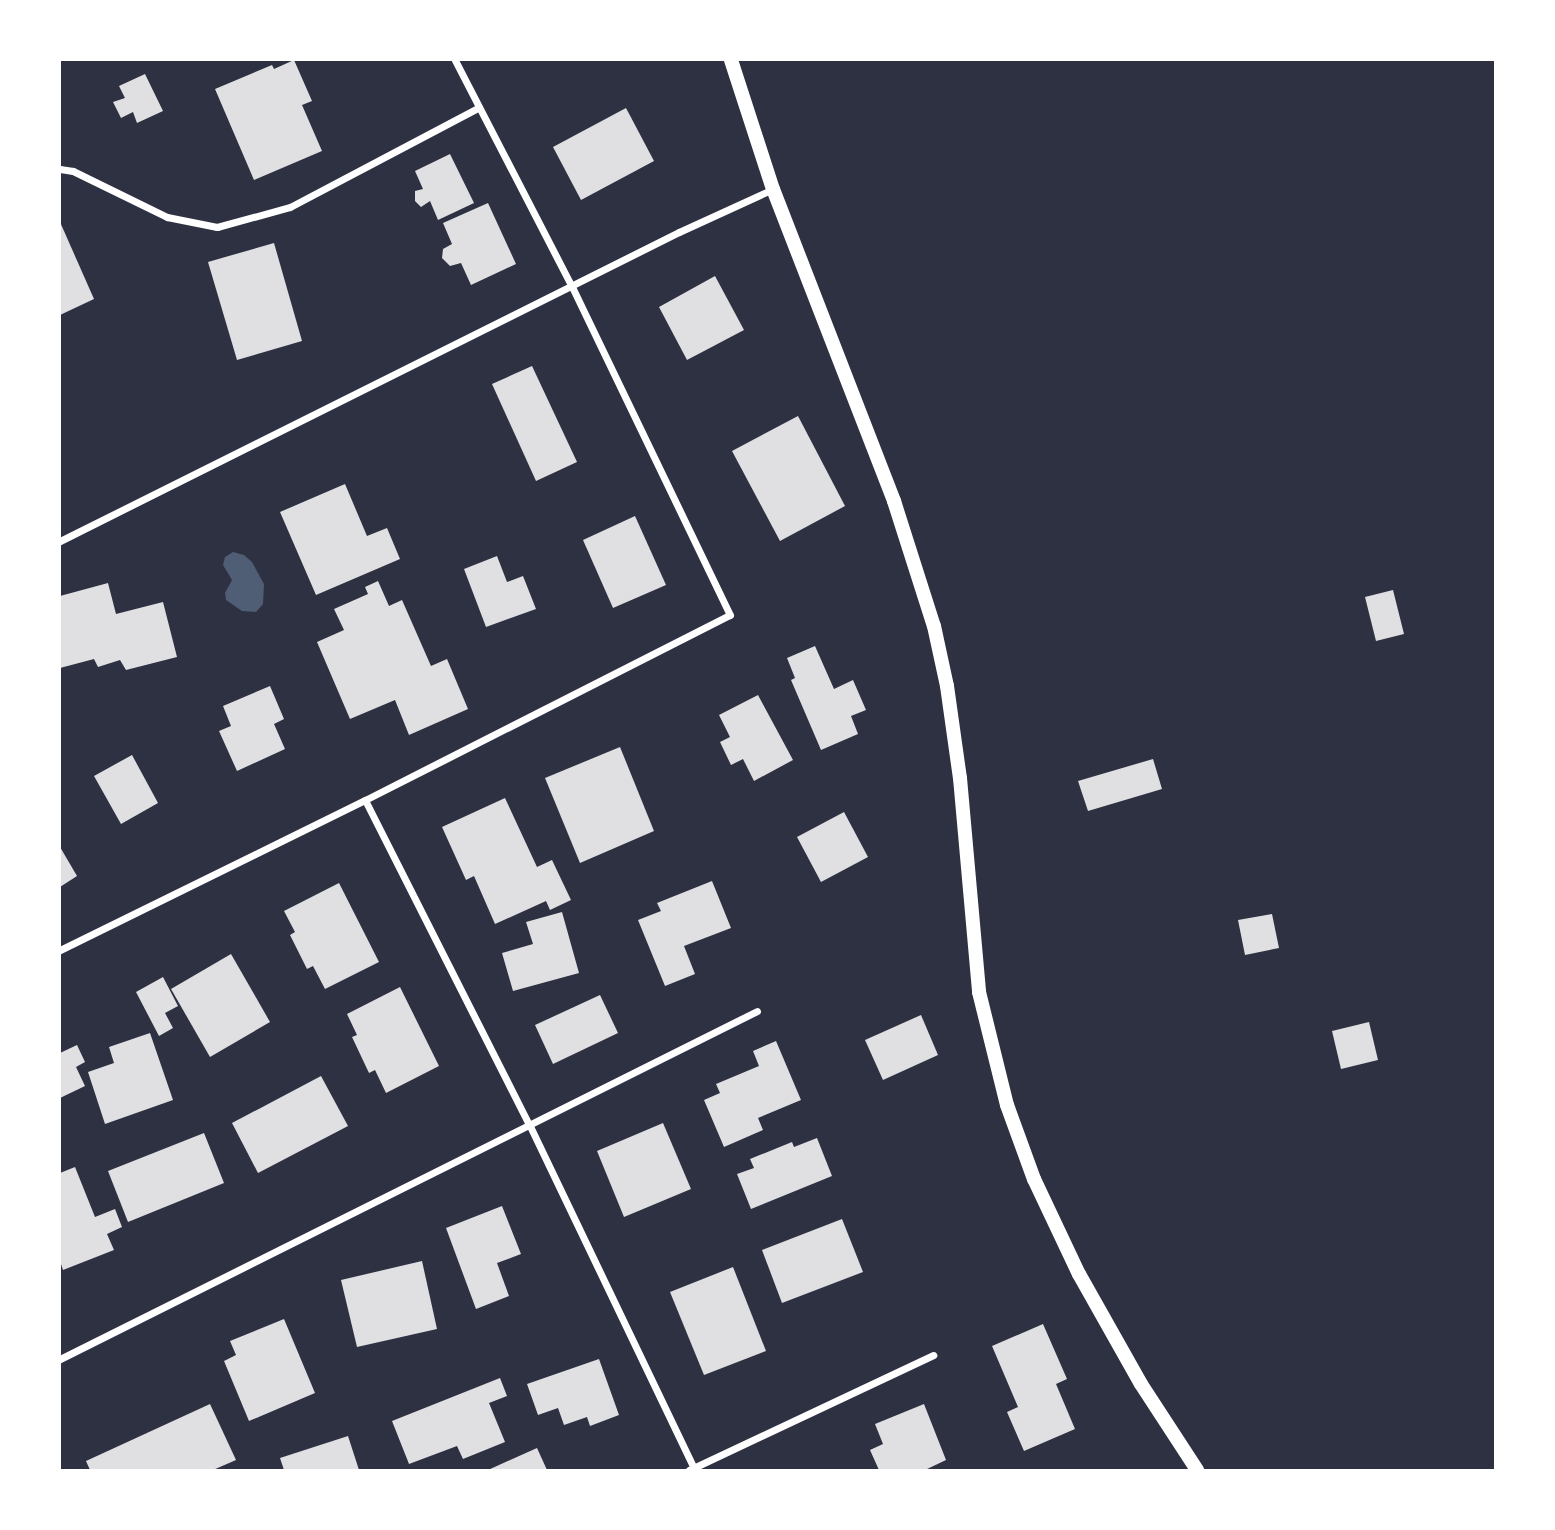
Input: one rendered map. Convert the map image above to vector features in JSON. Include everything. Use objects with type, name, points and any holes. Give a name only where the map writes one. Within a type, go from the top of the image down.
[{"type":"main road","points":[[731,60],[773,189],[889,489],[934,626],[947,686],[960,778],[979,992],[1007,1105],[1043,1202],[1079,1275],[1141,1384],[1197,1471]]},
{"type":"street","points":[[60,950],[365,800],[730,615],[571,285],[455,60]]},
{"type":"street","points":[[60,169],[74,172],[167,217],[218,227],[290,207],[478,108]]},
{"type":"street","points":[[60,541],[571,285],[773,189]]},
{"type":"street","points":[[365,800],[529,1124],[691,1469],[933,1355]]},
{"type":"street","points":[[60,1359],[757,1011]]},
{"type":"water","points":[[233,552],[244,555],[252,562],[264,584],[263,604],[256,612],[242,611],[226,600],[225,593],[232,580],[223,565],[225,557]]},
{"type":"building","points":[[294,60],[312,101],[302,105],[322,151],[254,180],[215,89],[272,65],[274,69]]},
{"type":"building","points":[[145,74],[163,111],[137,123],[133,112],[121,118],[113,102],[125,98],[119,86]]},
{"type":"building","points":[[626,108],[654,161],[581,200],[553,147]]},
{"type":"building","points":[[450,154],[474,203],[438,220],[430,201],[421,207],[415,201],[415,191],[423,189],[415,171]]},
{"type":"building","points":[[488,203],[516,264],[471,285],[461,263],[450,266],[442,258],[443,249],[452,244],[443,223]]},
{"type":"building","points":[[60,222],[94,299],[60,315]]},
{"type":"building","points":[[274,243],[302,341],[237,360],[208,262]]},
{"type":"building","points":[[715,276],[744,330],[687,360],[659,307]]},
{"type":"building","points":[[532,366],[577,462],[536,481],[492,384]]},
{"type":"building","points":[[798,416],[845,506],[780,541],[732,451]]},
{"type":"building","points":[[345,484],[367,536],[387,528],[400,559],[316,595],[280,512]]},
{"type":"building","points":[[635,516],[666,585],[613,608],[583,540]]},
{"type":"building","points":[[497,556],[507,582],[523,576],[536,609],[486,627],[464,569]]},
{"type":"building","points":[[378,581],[389,606],[402,600],[431,666],[447,659],[468,709],[409,735],[395,700],[350,719],[317,642],[344,630],[334,609],[368,594],[365,587]]},
{"type":"building","points":[[108,583],[116,614],[163,602],[177,657],[126,670],[120,660],[98,667],[94,659],[60,668],[60,596]]},
{"type":"building","points":[[1393,590],[1404,634],[1376,641],[1365,597]]},
{"type":"building","points":[[815,646],[834,689],[853,680],[866,710],[851,716],[858,734],[821,750],[791,680],[795,678],[787,658]]},
{"type":"building","points":[[270,686],[284,719],[274,724],[285,749],[237,771],[219,731],[231,726],[223,706]]},
{"type":"building","points":[[758,695],[793,760],[754,781],[743,759],[731,765],[720,742],[730,737],[719,715]]},
{"type":"building","points":[[620,747],[654,831],[580,863],[545,778]]},
{"type":"building","points":[[132,755],[158,803],[121,824],[94,776]]},
{"type":"building","points":[[1153,759],[1162,789],[1088,811],[1078,781]]},
{"type":"building","points":[[505,798],[537,867],[552,860],[571,900],[550,910],[546,901],[495,924],[474,876],[466,880],[442,827]]},
{"type":"building","points":[[844,812],[868,857],[821,882],[797,837]]},
{"type":"building","points":[[60,847],[77,876],[60,887]]},
{"type":"building","points":[[712,881],[731,928],[684,946],[695,974],[665,986],[638,920],[661,911],[657,903]]},
{"type":"building","points":[[339,883],[379,962],[325,989],[313,966],[307,969],[290,935],[295,932],[284,911]]},
{"type":"building","points":[[562,912],[579,973],[513,991],[502,953],[533,944],[526,922]]},
{"type":"building","points":[[1272,914],[1279,948],[1245,955],[1238,920]]},
{"type":"building","points":[[231,954],[270,1022],[210,1057],[171,989]]},
{"type":"building","points":[[163,977],[178,1006],[165,1013],[173,1028],[159,1036],[136,992]]},
{"type":"building","points":[[400,987],[439,1066],[386,1093],[375,1070],[369,1073],[352,1037],[357,1035],[347,1014]]},
{"type":"building","points":[[600,995],[618,1033],[553,1064],[535,1025]]},
{"type":"building","points":[[921,1015],[938,1055],[883,1080],[865,1040]]},
{"type":"building","points":[[1369,1022],[1378,1060],[1341,1069],[1332,1031]]},
{"type":"building","points":[[150,1033],[173,1100],[105,1124],[88,1072],[114,1063],[109,1047]]},
{"type":"building","points":[[776,1041],[801,1100],[758,1118],[763,1130],[724,1147],[704,1100],[720,1093],[716,1084],[759,1066],[753,1051]]},
{"type":"building","points":[[77,1045],[85,1062],[76,1067],[85,1086],[60,1098],[60,1053]]},
{"type":"building","points":[[321,1076],[348,1126],[258,1173],[232,1123]]},
{"type":"building","points":[[663,1123],[691,1189],[624,1217],[597,1151]]},
{"type":"building","points":[[204,1133],[224,1183],[128,1222],[108,1171]]},
{"type":"building","points":[[817,1138],[832,1176],[751,1209],[737,1174],[754,1168],[750,1159],[792,1142],[794,1147]]},
{"type":"building","points":[[75,1167],[95,1217],[115,1209],[122,1227],[107,1234],[114,1250],[63,1270],[60,1261],[60,1173]]},
{"type":"building","points":[[502,1206],[521,1254],[497,1263],[509,1296],[476,1309],[446,1228]]},
{"type":"building","points":[[842,1219],[863,1272],[782,1303],[762,1250]]},
{"type":"building","points":[[422,1261],[437,1329],[357,1347],[341,1280]]},
{"type":"building","points":[[733,1267],[766,1351],[704,1375],[670,1292]]},
{"type":"building","points":[[284,1319],[315,1393],[249,1421],[224,1361],[236,1355],[230,1341]]},
{"type":"building","points":[[1043,1324],[1067,1379],[1056,1384],[1075,1429],[1024,1451],[1007,1412],[1018,1407],[992,1346]]},
{"type":"building","points":[[599,1359],[619,1415],[590,1426],[587,1417],[564,1425],[558,1408],[538,1415],[527,1384]]},
{"type":"building","points":[[500,1378],[507,1396],[489,1403],[505,1442],[463,1459],[457,1446],[409,1464],[392,1421]]},
{"type":"building","points":[[210,1404],[236,1460],[213,1470],[90,1470],[86,1461]]},
{"type":"building","points":[[924,1404],[946,1460],[925,1470],[879,1470],[870,1450],[883,1444],[875,1424]]},
{"type":"building","points":[[348,1436],[359,1470],[284,1470],[280,1458]]},
{"type":"building","points":[[537,1448],[547,1470],[488,1470]]}]
